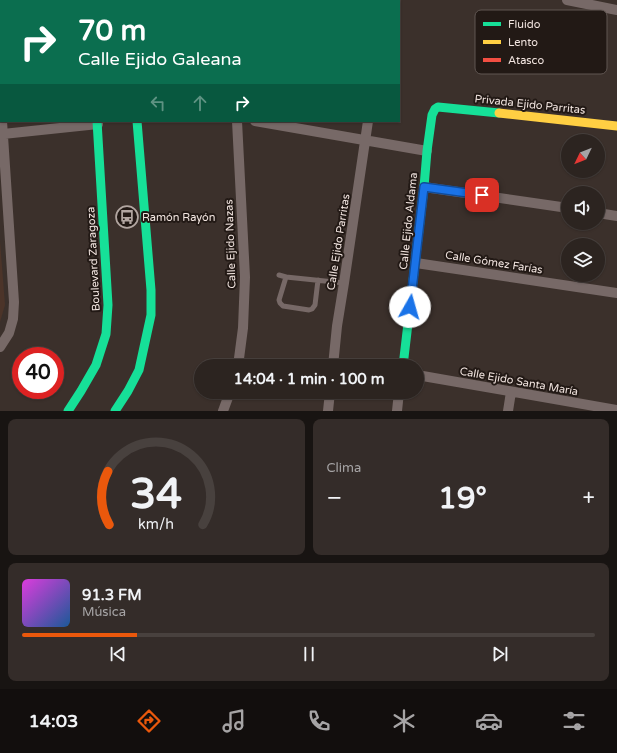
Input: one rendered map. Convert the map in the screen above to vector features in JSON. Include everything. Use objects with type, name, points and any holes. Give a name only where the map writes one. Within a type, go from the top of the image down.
[{"type":"main road","name":"Calle Ejido Aldama","points":[[404,359],[416,263],[427,151],[433,112],[438,107],[441,107]]},
{"type":"main road","name":"Privada Ejido Parritas","points":[[441,107],[617,126]]},
{"type":"main road","name":"Boulevard Zaragoza","points":[[68,411],[96,365],[106,334],[108,305],[97,122]]},
{"type":"main road","points":[[115,411],[139,370],[151,315],[151,290],[137,122]]},
{"type":"street","points":[[567,0],[617,10]]},
{"type":"street","points":[[0,347],[9,333],[13,319],[14,302],[2,122]]},
{"type":"street","points":[[2,134],[97,122]]},
{"type":"street","name":"Calle Ejido Nazas","points":[[237,122],[245,277],[243,328],[239,359]]},
{"type":"street","points":[[261,122],[427,151]]},
{"type":"street","name":"Calle Ejido Parritas","points":[[334,359],[337,326],[368,122]]},
{"type":"street","points":[[424,187],[561,207]]},
{"type":"street","points":[[605,214],[617,216]]},
{"type":"street","name":"Calle Gómez Farías","points":[[416,263],[617,293]]},
{"type":"street","name":"Calle Ejido Santa María","points":[[424,376],[617,410]]},
{"type":"street","points":[[508,411],[511,392]]},
{"type":"street","points":[[223,411],[227,399]]},
{"type":"street","points":[[328,411],[329,399]]},
{"type":"street","points":[[397,411],[398,399]]},
{"type":"lane","points":[[279,275],[344,283]]},
{"type":"lane","points":[[286,277],[279,300],[280,303],[283,306],[308,310],[312,309],[315,305],[318,280]]},
{"type":"shaded area","points":[[0,241],[5,305],[0,322]]},
{"type":"traffic: fast","points":[[404,359],[432,115],[438,107],[499,113]]},
{"type":"traffic: fast","points":[[68,411],[96,365],[106,334],[108,305],[97,122]]},
{"type":"traffic: fast","points":[[115,411],[139,370],[151,315],[151,290],[137,122]]},
{"type":"traffic: slow","points":[[499,113],[617,126]]},
{"type":"place","name":"Ramón Rayón","points":[[127,217]]},
{"type":"route","points":[[410,307],[424,187],[482,195]]}]
